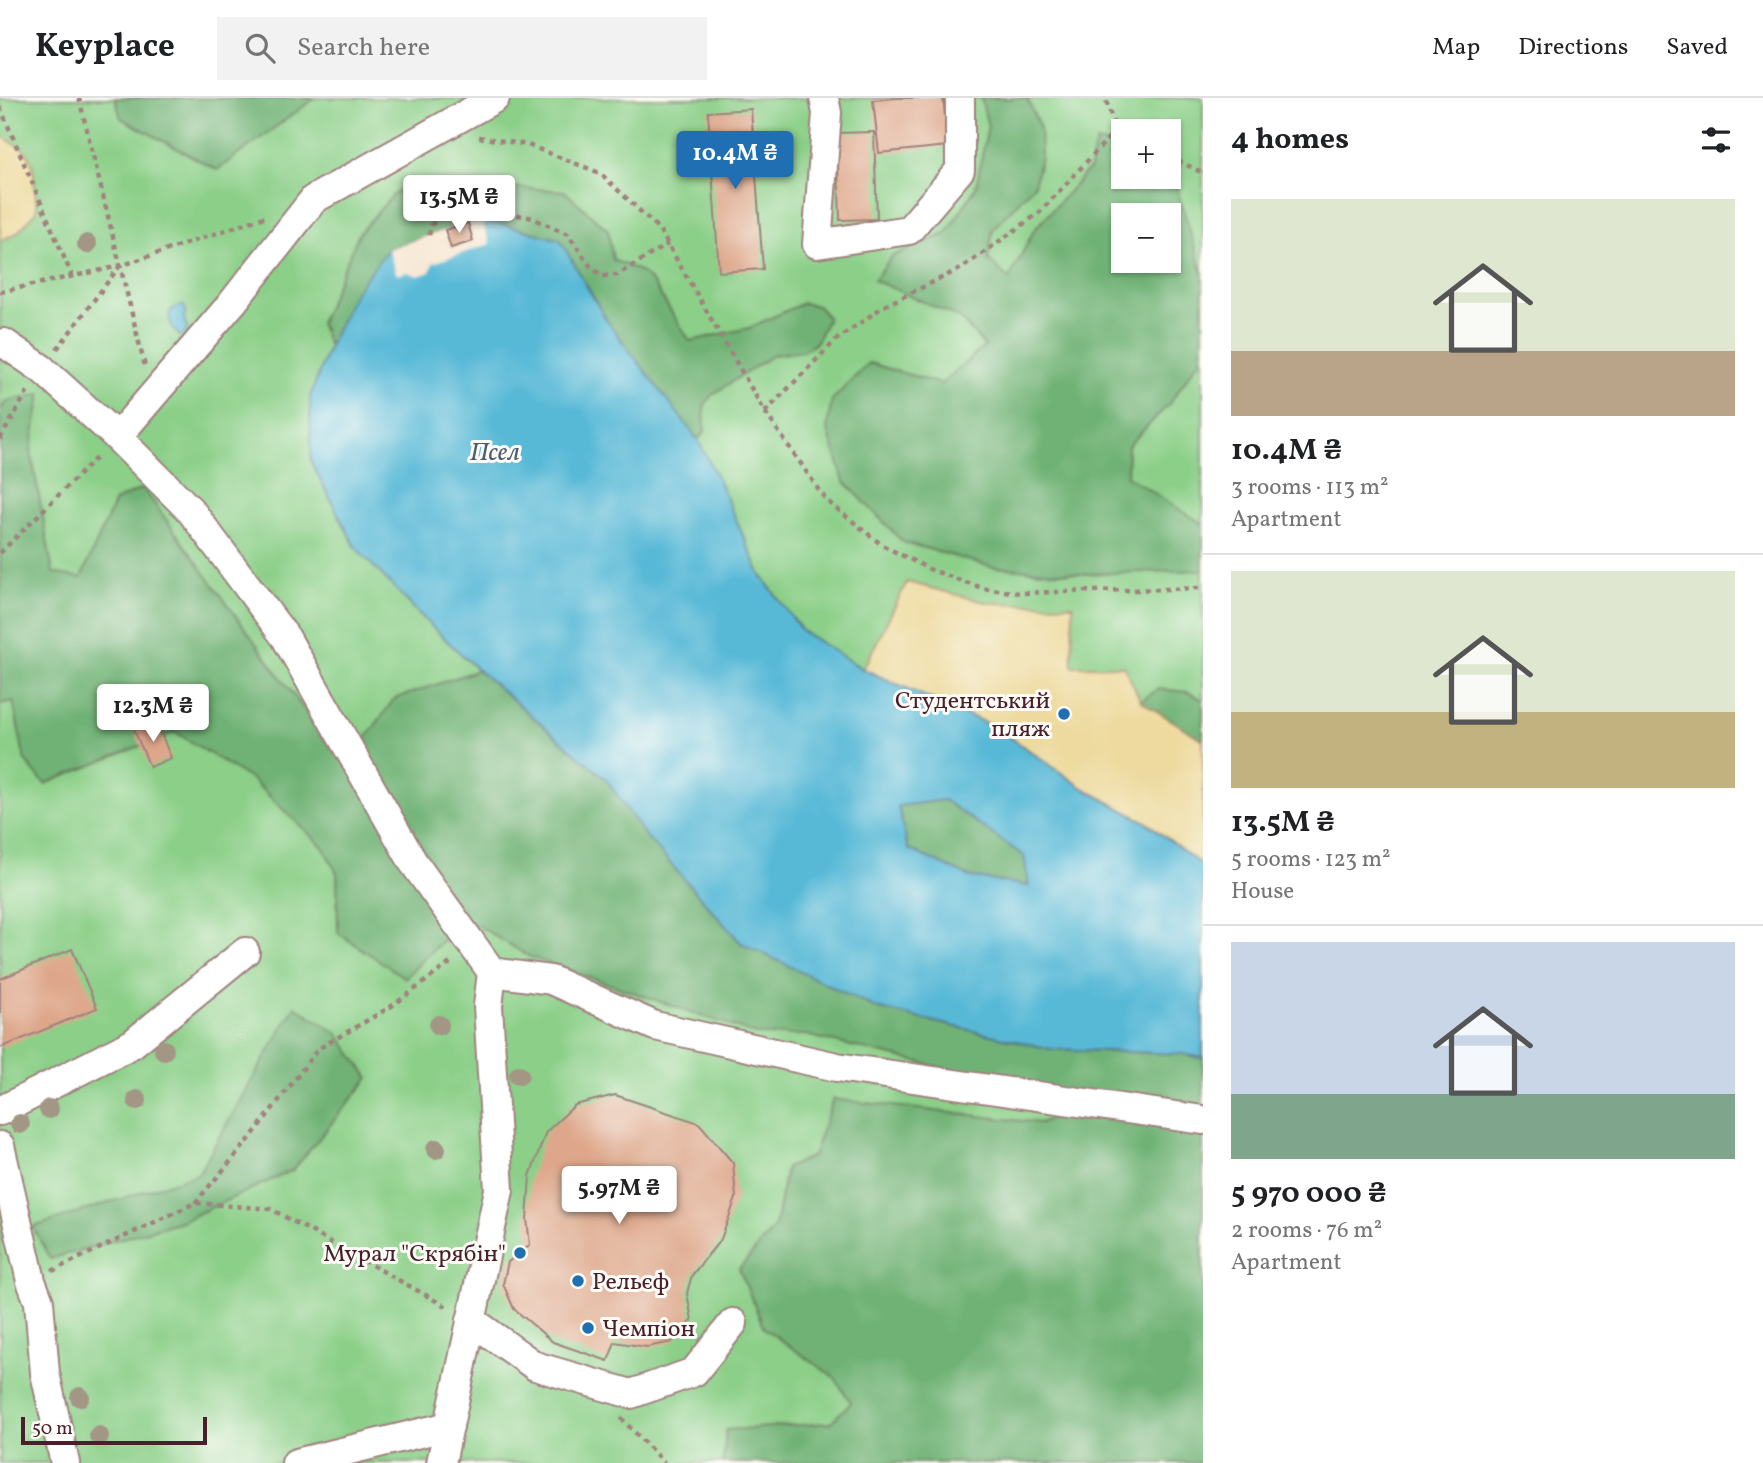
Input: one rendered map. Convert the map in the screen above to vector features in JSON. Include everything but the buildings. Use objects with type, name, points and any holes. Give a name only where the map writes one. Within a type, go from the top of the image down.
[{"type":"lane","points":[[117,437],[314,199],[495,98]]},
{"type":"lane","points":[[824,98],[827,113],[817,244],[909,230],[960,170],[960,98]]},
{"type":"lane","points":[[4,343],[42,369],[117,437],[191,511],[286,638],[413,862],[492,972],[488,1006],[499,1189],[441,1463]]},
{"type":"lane","points":[[0,1111],[132,1044],[245,952]]},
{"type":"lane","points":[[492,972],[551,980],[655,1026],[837,1067],[1203,1120]]},
{"type":"lane","points":[[0,1146],[39,1302],[45,1373],[65,1463]]},
{"type":"lane","points":[[471,1320],[535,1366],[631,1394],[694,1372],[733,1324]]},
{"type":"lane","points":[[296,1463],[449,1426]]},
{"type":"path","points":[[79,98],[152,398]]},
{"type":"path","points":[[1105,98],[1112,119]]},
{"type":"path","points":[[0,107],[72,276]]},
{"type":"path","points":[[441,130],[528,145],[600,173],[659,229],[765,412],[826,500],[882,545],[929,569],[982,588],[1020,593],[1203,589]]},
{"type":"path","points":[[765,412],[835,340],[884,306],[962,268],[1039,213],[1111,135]]},
{"type":"path","points":[[1181,162],[1203,173]]},
{"type":"path","points":[[429,235],[431,225],[439,219],[481,209],[529,217],[568,234],[591,267],[603,276],[617,275],[668,244]]},
{"type":"path","points":[[0,292],[120,266],[276,213]]},
{"type":"path","points":[[0,553],[117,437]]},
{"type":"path","points":[[32,1281],[195,1203],[248,1141],[318,1049],[392,1006],[474,947]]},
{"type":"path","points":[[195,1203],[271,1209],[471,1320]]},
{"type":"green space","points":[[0,98],[1203,98],[1203,866],[1146,822],[863,669],[802,631],[760,574],[718,479],[607,321],[560,240],[427,622],[478,670],[606,779],[741,943],[876,1008],[1051,1049],[1203,1058],[1203,1463],[0,1463]]},
{"type":"green space","points":[[115,98],[315,98],[217,170],[121,118]]},
{"type":"green space","points":[[981,98],[1027,98],[1040,128],[1041,157],[1034,185],[993,229],[988,259],[1009,279],[1034,230],[1090,168],[1096,142],[1111,145],[1111,189],[1177,189],[1203,274],[1203,355],[1169,404],[1128,446],[1127,476],[1203,524],[1203,570],[1085,574],[992,567],[903,542],[844,481],[827,428],[832,400],[869,363],[941,384],[985,346],[960,318],[874,280],[892,256],[946,234],[976,187],[988,126]]},
{"type":"green space","points":[[434,182],[564,191],[608,230],[613,260],[640,271],[652,282],[690,341],[749,328],[803,303],[818,306],[828,318],[815,344],[802,351],[773,355],[712,395],[704,406],[705,432],[698,440],[607,321],[560,240],[481,218],[389,249],[355,292],[329,346],[320,323],[359,233],[393,195],[406,187]]},
{"type":"green space","points":[[41,394],[31,451],[53,573],[81,578],[115,501],[143,488],[332,748],[361,745],[394,699],[478,670],[606,779],[644,834],[741,943],[876,1008],[1051,1049],[1183,1054],[1203,1058],[1203,1463],[723,1463],[726,1430],[830,1423],[851,1403],[835,1378],[764,1328],[739,1269],[775,1227],[786,1168],[813,1156],[833,1099],[1040,1123],[1087,1103],[806,1035],[758,1035],[530,957],[477,925],[449,934],[405,978],[338,933],[337,873],[323,847],[252,780],[175,732],[45,784],[25,761],[13,701],[0,704],[0,410],[7,401]]},
{"type":"green space","points":[[1158,689],[1188,692],[1203,700],[1203,740],[1141,701]]},
{"type":"green space","points":[[944,800],[1024,856],[1029,886],[970,877],[908,849],[898,806]]},
{"type":"green space","points":[[295,1006],[337,1033],[369,1078],[293,1170],[182,1221],[50,1259],[33,1227],[198,1174]]},
{"type":"sand","points":[[0,135],[26,151],[33,166],[37,211],[17,233],[0,241]]},
{"type":"sand","name":"Студентський пляж","points":[[907,582],[989,603],[1073,605],[1072,666],[1124,666],[1141,701],[1203,740],[1203,866],[1146,822],[863,669]]},
{"type":"water","name":"Псел","points":[[481,218],[560,240],[607,321],[698,440],[760,574],[802,631],[863,669],[997,728],[1086,790],[1146,822],[1203,866],[1203,1058],[1183,1054],[1051,1049],[876,1008],[741,943],[644,834],[606,779],[478,670],[427,622],[356,548],[311,462],[310,397],[329,346],[355,292],[388,249]],"holes":[[[944,800],[1024,856],[1029,886],[970,877],[908,849],[898,806]]]},
{"type":"water","points":[[184,306],[186,310],[184,318],[188,332],[180,336],[172,328],[169,315],[172,309]]},
{"type":"pier","points":[[481,218],[490,244],[433,263],[430,272],[418,276],[407,272],[397,275],[388,249]]},
{"type":"place","name":"Студентський пляж","points":[[1064,714]]},
{"type":"place","name":"Мурал \"Скрябін\"","points":[[520,1253]]},
{"type":"place","name":"Рельєф","points":[[578,1281]]},
{"type":"place","name":"Чемпіон","points":[[588,1328]]}]
